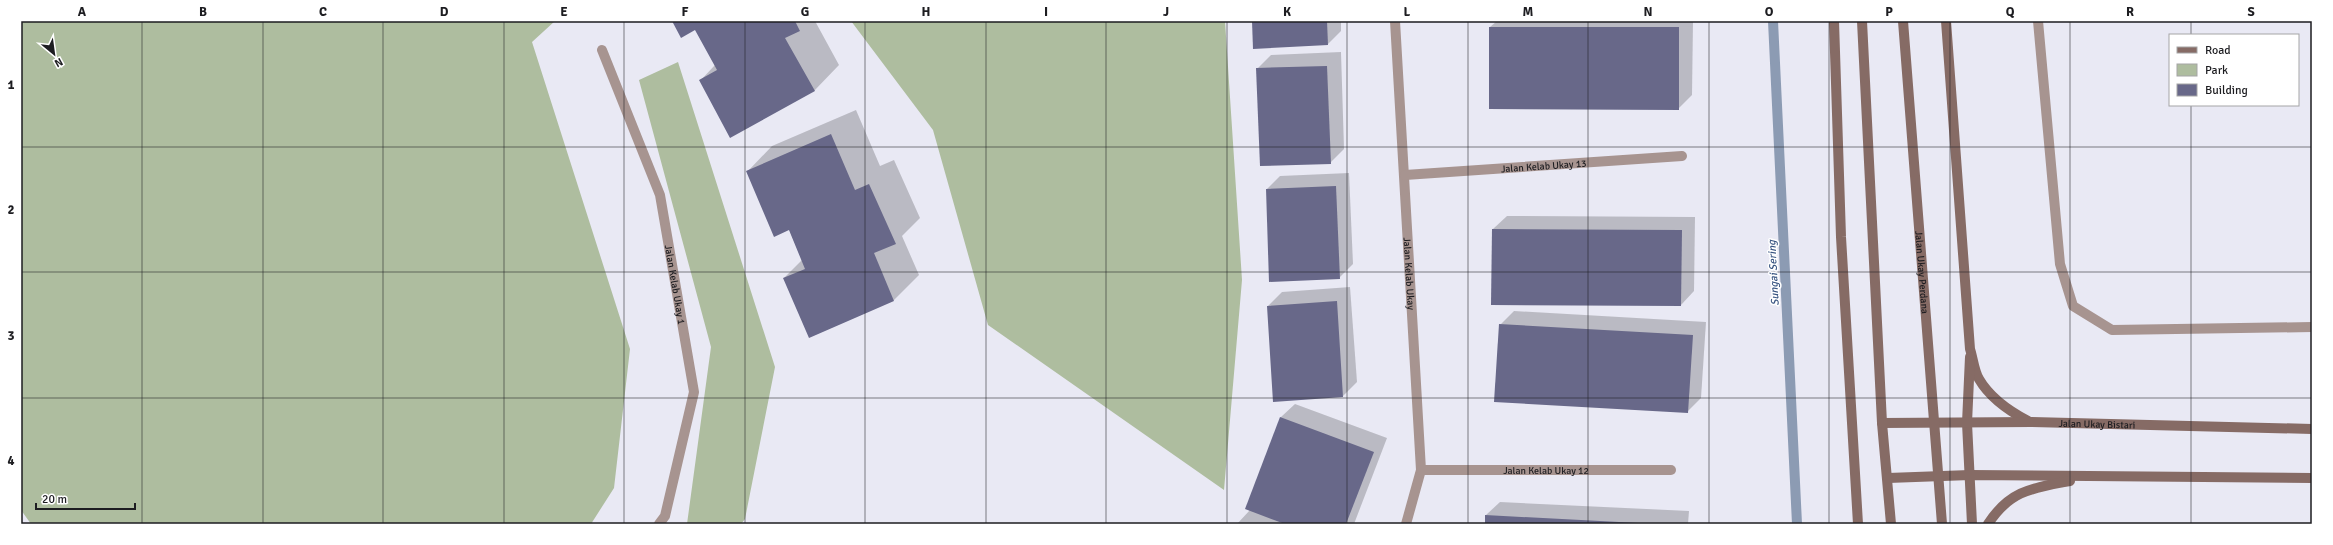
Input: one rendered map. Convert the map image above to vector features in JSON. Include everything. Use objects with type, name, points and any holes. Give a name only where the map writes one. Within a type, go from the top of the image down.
[{"type":"street","name":"Jalan Kelab Ukay","points":[[1395,21],[1421,470],[1406,524]]},
{"type":"street","points":[[1834,21],[1841,237],[1858,524]]},
{"type":"street","points":[[1862,21],[1882,422],[1891,524]]},
{"type":"street","name":"Jalan Ukay Perdana","points":[[1903,21],[1942,524]]},
{"type":"street","points":[[1946,21],[1970,349],[1968,423],[1972,524]]},
{"type":"street","points":[[2038,21],[2060,264],[2073,306],[2112,330],[2312,327]]},
{"type":"street","name":"Jalan Kelab Ukay 1","points":[[602,50],[660,195],[694,392],[665,516],[659,524]]},
{"type":"street","name":"Jalan Kelab Ukay 13","points":[[1405,175],[1682,156]]},
{"type":"street","points":[[1970,349],[1978,378],[1995,400],[2012,413],[2031,422]]},
{"type":"street","name":"Jalan Ukay Bistari","points":[[1882,422],[2031,422],[2312,429]]},
{"type":"street","name":"Jalan Kelab Ukay 12","points":[[1421,470],[1671,470]]},
{"type":"street","points":[[1888,478],[1970,475],[2312,478]]},
{"type":"street","points":[[1988,524],[1994,514],[2009,500],[2026,489],[2092,476]]},
{"type":"green space","points":[[21,21],[555,21],[532,42],[630,349],[614,488],[591,524],[31,524],[21,510]]},
{"type":"green space","points":[[851,21],[1225,21],[1242,280],[1224,490],[988,325],[933,130]]},
{"type":"green space","points":[[678,62],[775,367],[745,519],[741,524],[687,524],[711,347],[639,80]]},
{"type":"building","points":[[672,21],[795,21],[800,31],[785,38],[815,91],[730,138],[699,80],[717,70],[695,30],[681,38]]},
{"type":"building","points":[[1252,21],[1327,21],[1328,45],[1253,49]]},
{"type":"building","points":[[1489,27],[1679,27],[1679,110],[1489,109]]},
{"type":"building","points":[[1327,66],[1331,164],[1260,166],[1256,68]]},
{"type":"building","points":[[831,134],[855,190],[869,184],[896,244],[874,253],[894,301],[809,338],[783,278],[805,269],[789,230],[774,237],[746,171]]},
{"type":"building","points":[[1336,186],[1340,279],[1269,282],[1266,189]]},
{"type":"building","points":[[1492,229],[1682,230],[1681,306],[1491,305]]},
{"type":"building","points":[[1337,301],[1343,397],[1273,402],[1267,306]]},
{"type":"building","points":[[1499,324],[1693,335],[1688,413],[1494,402]]},
{"type":"building","points":[[1280,417],[1374,452],[1346,524],[1285,524],[1245,509]]},
{"type":"building","points":[[1485,515],[1638,523],[1638,524],[1485,524]]},
{"type":"waterway","name":"Sungai Sering","points":[[1773,21],[1797,524]]}]
